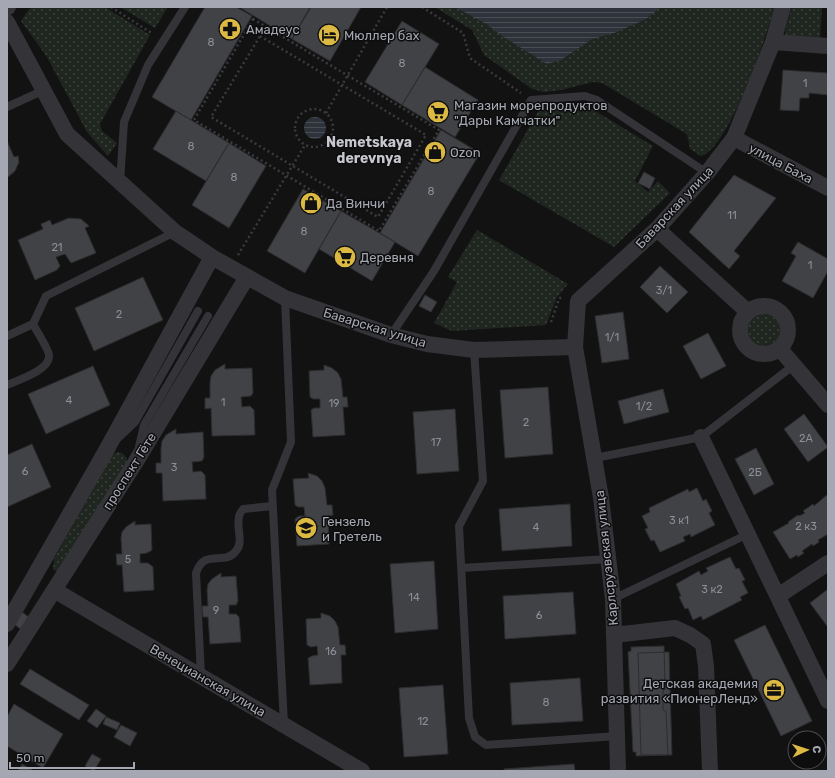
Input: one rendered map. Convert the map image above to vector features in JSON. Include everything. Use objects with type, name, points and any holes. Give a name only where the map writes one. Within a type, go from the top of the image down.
[{"type":"street","name":"Баварская улица","points":[[7,22],[42,91],[67,134],[175,232],[212,257],[285,298],[391,335],[427,344],[474,350],[574,347],[578,301],[657,229],[707,173],[734,138],[773,42],[783,7]]},
{"type":"street","points":[[773,42],[828,46]]},
{"type":"street","name":"улица Баха","points":[[734,138],[828,188]]},
{"type":"street","points":[[657,229],[748,312]]},
{"type":"street","points":[[7,624],[107,449],[212,257]]},
{"type":"street","name":"проспект Гёте","points":[[7,664],[135,463],[247,277]]},
{"type":"street","points":[[762,306],[778,310],[783,315],[789,330],[787,338],[780,349],[770,354],[762,355],[754,353],[748,348],[740,334],[743,318],[748,312],[762,306]]},
{"type":"street","name":"Карлсруэвская улица","points":[[574,347],[595,458],[609,558],[613,599],[618,771]]},
{"type":"street","points":[[780,349],[828,405]]},
{"type":"street","points":[[701,437],[828,701]]},
{"type":"street","points":[[778,596],[828,562]]},
{"type":"street","name":"Венецианская улица","points":[[54,590],[362,771]]},
{"type":"street","points":[[614,635],[675,628],[703,644],[706,666],[710,771]]},
{"type":"lane","points":[[120,182],[124,122],[148,65],[185,7]]},
{"type":"lane","points":[[7,107],[42,91]]},
{"type":"lane","points":[[391,335],[434,271],[531,100],[585,96],[597,100],[707,173]]},
{"type":"lane","points":[[7,336],[33,324],[46,296],[175,232]]},
{"type":"lane","points":[[284,724],[272,490],[291,442],[285,298]]},
{"type":"lane","points":[[107,449],[136,422],[198,311]]},
{"type":"lane","points":[[135,463],[144,425],[208,316]]},
{"type":"lane","points":[[7,385],[43,368],[47,362],[49,355],[33,324]]},
{"type":"lane","points":[[474,350],[483,481],[459,526],[469,718],[475,737],[486,745],[617,736]]},
{"type":"lane","points":[[595,458],[701,437],[794,365]]},
{"type":"lane","points":[[201,676],[196,573],[198,565],[207,558],[229,558],[237,551],[240,543],[239,517],[243,509],[272,506]]},
{"type":"lane","points":[[613,599],[748,534]]},
{"type":"lane","points":[[462,568],[609,558]]},
{"type":"path","points":[[111,7],[164,40]]},
{"type":"path","points":[[326,113],[387,7]]},
{"type":"path","points":[[422,7],[463,33],[470,58],[531,100]]},
{"type":"path","points":[[253,19],[348,75],[439,130],[379,230],[194,120],[253,19]]},
{"type":"path","points":[[260,36],[342,85],[426,135],[378,217],[211,117],[260,36]]},
{"type":"path","points":[[314,109],[326,113],[333,124],[331,138],[321,146],[314,148],[305,145],[297,137],[295,130],[298,117],[308,110],[314,109]]},
{"type":"path","points":[[231,267],[305,145]]},
{"type":"shaded area","points":[[35,7],[105,7],[150,35],[100,124],[102,131],[117,143],[108,156],[87,132],[47,57],[21,21],[29,9]]},
{"type":"shaded area","points":[[120,7],[168,7],[155,28]]},
{"type":"shaded area","points":[[435,7],[775,7],[746,89],[735,113],[724,133],[712,148],[701,156],[690,149],[687,134],[602,83],[593,82],[561,90],[544,92],[532,89],[484,55],[472,30]]},
{"type":"shaded area","points":[[455,7],[661,7],[646,19],[617,32],[592,39],[561,60],[547,64],[505,38],[488,25]]},
{"type":"shaded area","points":[[792,7],[822,7],[820,41],[786,36],[785,31]]},
{"type":"shaded area","points":[[576,105],[587,106],[653,146],[635,181],[648,192],[658,181],[670,193],[614,247],[499,180],[539,110],[546,107]]},
{"type":"shaded area","points":[[315,117],[323,120],[326,128],[323,136],[315,139],[307,136],[304,128],[307,120]]},
{"type":"shaded area","points":[[477,230],[568,284],[557,297],[546,325],[452,331],[434,323],[457,282],[448,277]]},
{"type":"shaded area","points":[[761,314],[767,314],[776,318],[780,330],[776,342],[767,346],[761,346],[752,342],[748,333],[748,327],[752,318]]},
{"type":"shaded area","points":[[117,452],[122,453],[127,458],[126,464],[59,571],[55,571],[53,569],[54,559],[112,455]]},
{"type":"building","points":[[205,7],[236,7],[252,16],[191,120],[152,97]]},
{"type":"building","points":[[239,7],[310,7],[292,39]]},
{"type":"building","points":[[311,7],[361,7],[330,61],[292,39]]},
{"type":"building","points":[[402,21],[439,44],[402,105],[365,82]]},
{"type":"building","points":[[425,67],[478,100],[455,137],[402,105]]},
{"type":"building","points":[[783,70],[828,73],[828,95],[809,93],[809,98],[800,98],[799,111],[780,110]]},
{"type":"building","points":[[176,111],[229,143],[206,181],[153,149]]},
{"type":"building","points":[[441,130],[480,153],[418,256],[380,233]]},
{"type":"building","points":[[7,141],[14,157],[18,156],[19,162],[15,171],[7,178]]},
{"type":"building","points":[[229,143],[266,166],[229,228],[192,205]]},
{"type":"building","points":[[644,172],[655,178],[650,189],[638,183]]},
{"type":"building","points":[[734,175],[776,198],[734,251],[740,256],[729,269],[689,232]]},
{"type":"building","points":[[303,189],[341,211],[305,273],[267,251]]},
{"type":"building","points":[[341,211],[395,242],[372,281],[319,249]]},
{"type":"building","points":[[69,218],[81,219],[89,226],[85,228],[96,253],[71,263],[65,254],[56,257],[60,266],[57,270],[35,280],[18,240],[43,229],[41,224],[50,220],[52,225]]},
{"type":"building","points":[[798,242],[828,259],[828,271],[813,298],[782,281],[796,256],[791,253]]},
{"type":"building","points":[[660,266],[688,292],[667,313],[640,287]]},
{"type":"building","points":[[143,277],[163,320],[94,351],[75,308]]},
{"type":"building","points":[[425,295],[437,302],[431,312],[419,306]]},
{"type":"building","points":[[623,312],[629,359],[602,363],[595,316]]},
{"type":"building","points":[[708,333],[726,366],[701,379],[683,346]]},
{"type":"building","points":[[225,364],[225,369],[252,368],[253,393],[251,396],[241,397],[242,407],[250,406],[254,410],[255,435],[212,436],[211,408],[205,409],[205,398],[210,398],[211,376],[215,370]]},
{"type":"building","points":[[324,365],[332,368],[338,373],[341,379],[343,397],[347,397],[348,407],[343,407],[345,435],[313,437],[311,410],[314,408],[320,408],[320,399],[313,399],[310,397],[309,371],[324,370]]},
{"type":"building","points":[[93,366],[110,405],[46,434],[28,394]]},
{"type":"building","points":[[548,387],[553,454],[505,458],[500,390]]},
{"type":"building","points":[[663,389],[669,412],[624,424],[618,401]]},
{"type":"building","points":[[455,409],[459,471],[417,474],[413,412]]},
{"type":"building","points":[[804,414],[828,447],[808,462],[784,429]]},
{"type":"building","points":[[176,429],[176,434],[203,432],[204,457],[202,461],[192,462],[193,472],[201,471],[205,475],[206,499],[163,501],[162,473],[156,473],[156,463],[161,463],[162,441],[166,435]]},
{"type":"building","points":[[32,444],[51,487],[7,507],[7,455]]},
{"type":"building","points":[[756,448],[774,484],[754,495],[735,459]]},
{"type":"building","points":[[308,473],[317,476],[322,481],[325,488],[327,505],[332,505],[333,515],[328,516],[329,544],[297,546],[295,519],[299,516],[305,516],[304,507],[298,507],[295,505],[293,479],[309,478]]},
{"type":"building","points":[[697,488],[703,501],[706,499],[712,511],[709,513],[715,525],[691,537],[690,534],[683,537],[685,541],[660,552],[654,540],[651,541],[645,529],[648,528],[642,516],[650,512],[649,508],[688,489],[689,492]]},
{"type":"building","points":[[828,494],[828,534],[818,540],[819,542],[813,546],[812,544],[802,551],[804,553],[798,557],[797,555],[790,559],[773,532],[789,523],[788,522],[798,515],[799,516],[805,513],[803,511],[813,504],[814,506]]},
{"type":"building","points":[[570,504],[572,546],[502,551],[499,509]]},
{"type":"building","points":[[135,521],[135,525],[151,524],[152,550],[147,553],[140,554],[140,563],[148,563],[153,567],[154,590],[124,592],[122,565],[117,565],[116,554],[122,554],[122,532],[126,527]]},
{"type":"building","points":[[730,557],[736,569],[739,568],[745,580],[742,581],[748,593],[740,597],[742,600],[703,620],[701,616],[693,620],[688,608],[685,609],[679,597],[681,596],[676,584],[699,571],[701,575],[708,571],[706,568]]},
{"type":"building","points":[[434,561],[438,629],[395,633],[390,564]]},
{"type":"building","points":[[221,573],[221,577],[236,576],[238,601],[236,605],[229,605],[229,614],[236,614],[239,617],[241,642],[210,644],[208,617],[203,617],[202,606],[208,606],[208,584],[212,579]]},
{"type":"building","points":[[828,589],[828,626],[827,626],[810,603]]},
{"type":"building","points":[[573,592],[576,634],[505,639],[503,596]]},
{"type":"building","points":[[22,612],[30,618],[22,630],[14,624]]},
{"type":"building","points":[[321,613],[330,616],[335,621],[338,627],[340,645],[345,645],[346,655],[341,655],[342,683],[310,685],[308,658],[318,655],[317,646],[311,647],[307,645],[306,619],[321,618]]},
{"type":"building","points":[[765,625],[812,721],[793,730],[787,730],[787,733],[781,736],[734,640]]},
{"type":"building","points":[[664,646],[665,689],[663,691],[663,710],[666,711],[668,755],[636,756],[636,752],[633,752],[628,652],[631,651],[631,647]]},
{"type":"building","points":[[669,652],[672,755],[641,755],[638,653]]},
{"type":"building","points":[[30,669],[89,705],[79,720],[20,684]]},
{"type":"building","points":[[580,678],[583,721],[512,725],[510,683]]},
{"type":"building","points":[[443,685],[448,754],[404,757],[399,688]]},
{"type":"building","points":[[14,704],[63,734],[43,768],[7,746],[7,717]]},
{"type":"building","points":[[96,709],[106,716],[97,728],[87,721]]},
{"type":"building","points":[[106,717],[120,723],[117,730],[103,724]]},
{"type":"building","points":[[121,725],[137,733],[130,746],[114,737]]},
{"type":"building","points":[[92,754],[101,759],[94,771],[85,766]]},
{"type":"building","points":[[22,764],[34,771],[18,771]]},
{"type":"building","points":[[574,764],[575,771],[504,771],[504,769]]},
{"type":"place","name":"Амадеус","points":[[230,29]]},
{"type":"place","name":"Мюллер бах","points":[[329,35]]},
{"type":"place","name":"Магазин морепродуктов \"Дары Камчатки\"","points":[[438,112]]},
{"type":"place","name":"Ozon","points":[[435,152]]},
{"type":"place","name":"Да Винчи","points":[[311,203]]},
{"type":"place","name":"Деревня","points":[[345,257]]},
{"type":"place","name":"Гензель и Гретель","points":[[306,528]]},
{"type":"place","name":"Детская академия развития «ПионерЛенд»","points":[[774,690]]},
{"type":"district","name":"Nemetskaya derevnya","points":[[369,150]]}]
